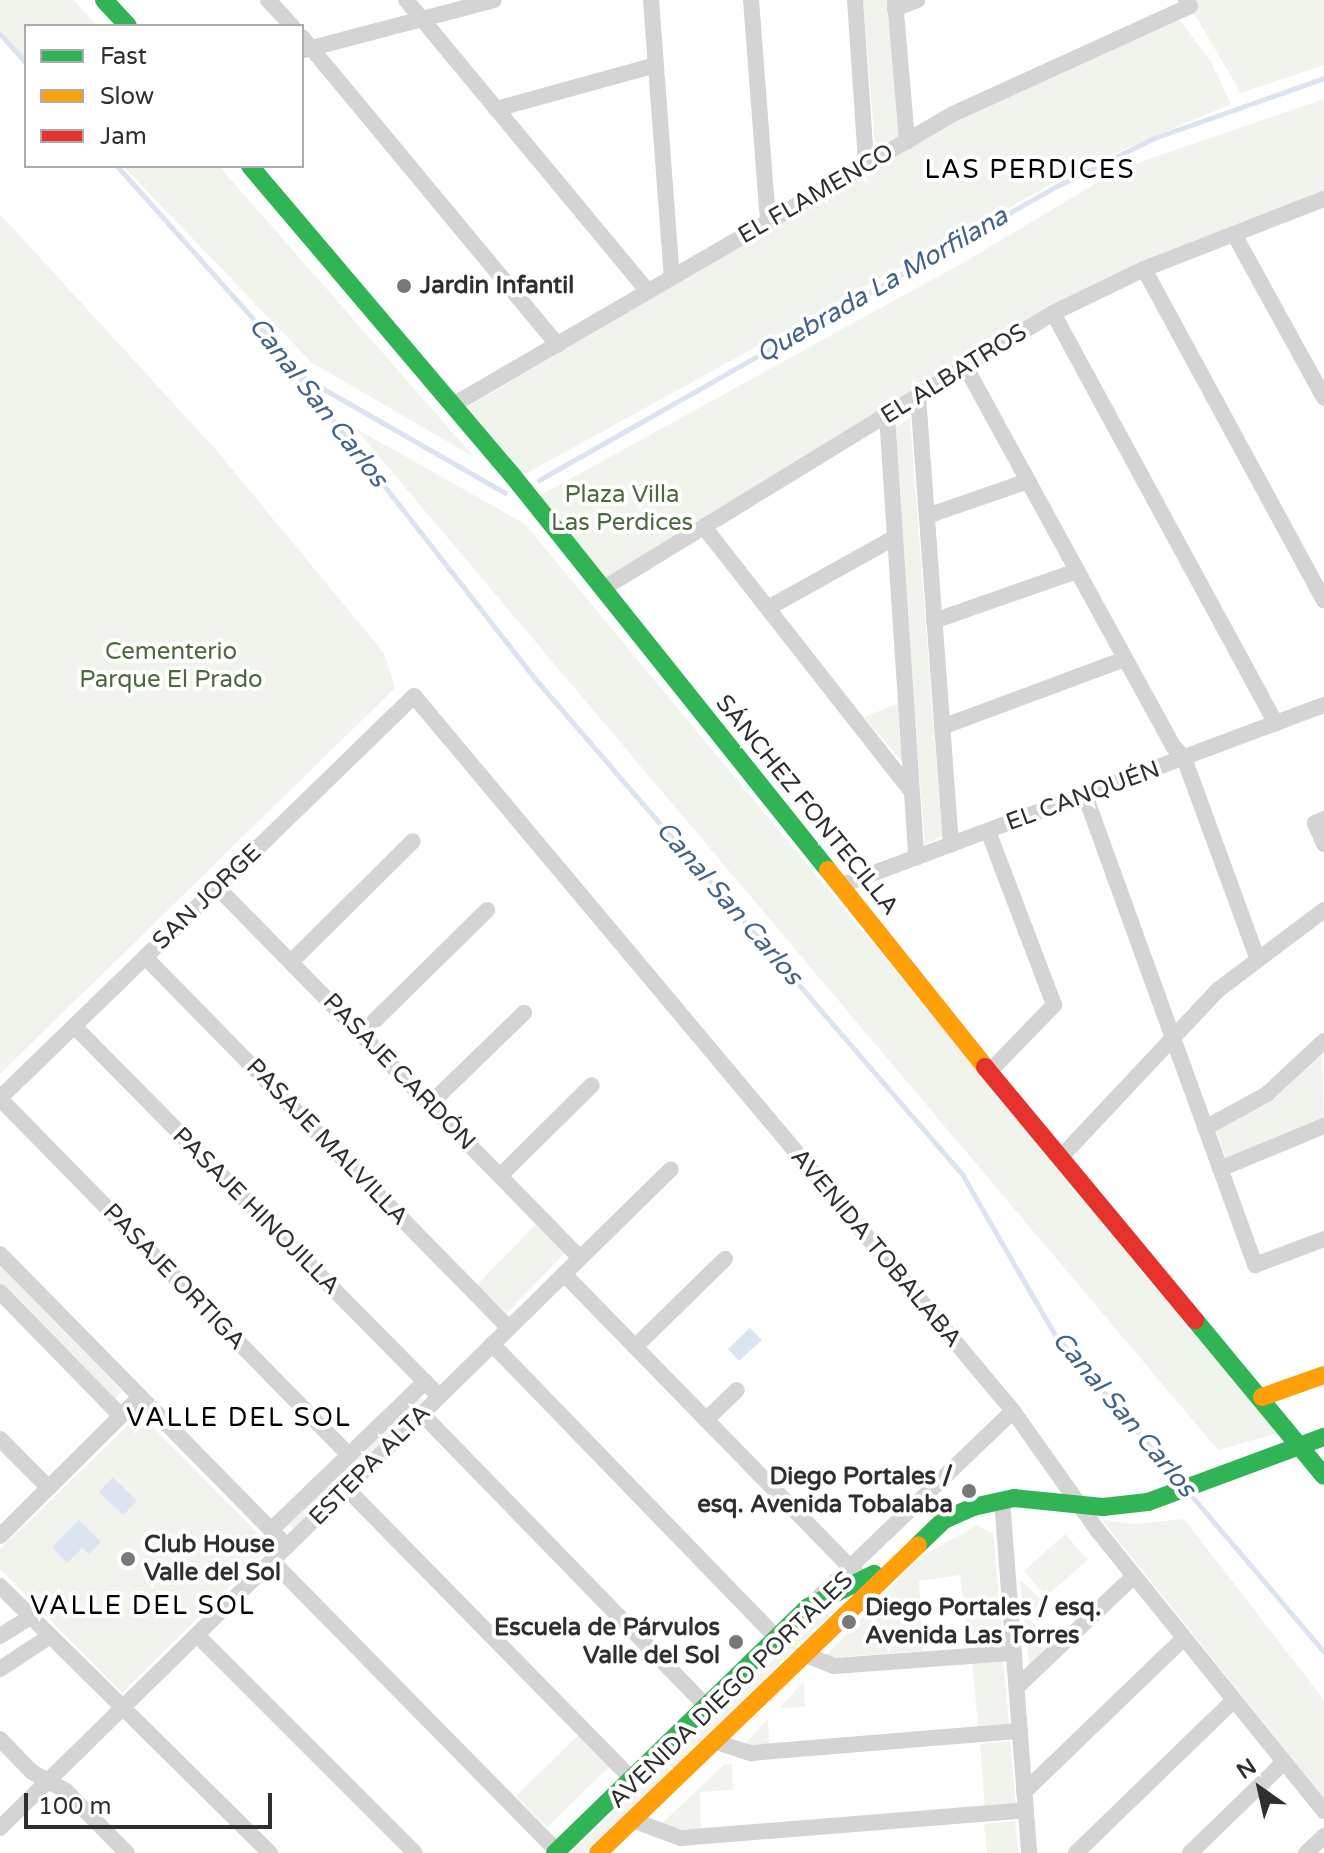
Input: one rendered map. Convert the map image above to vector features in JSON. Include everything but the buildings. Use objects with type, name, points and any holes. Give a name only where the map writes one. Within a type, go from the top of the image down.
[{"type":"street","points":[[104,0],[126,24]]},
{"type":"street","points":[[268,0],[290,24]]},
{"type":"street","points":[[406,0],[648,292]]},
{"type":"street","points":[[494,0],[305,45],[558,345]]},
{"type":"street","points":[[651,0],[672,277]]},
{"type":"street","points":[[751,0],[768,221]]},
{"type":"street","points":[[855,0],[866,163]]},
{"type":"street","points":[[907,141],[895,4],[917,0]]},
{"type":"street","name":"EL FLAMENCO","points":[[453,405],[866,163],[995,94],[1188,3]]},
{"type":"street","points":[[496,109],[656,65]]},
{"type":"street","name":"SÁNCHEZ FONTECILLA","points":[[252,168],[604,588],[989,1072],[1262,1397],[1324,1476]]},
{"type":"street","name":"EL ALBATROS","points":[[604,588],[887,416],[964,364],[1053,313],[1144,269],[1324,199]]},
{"type":"street","points":[[1234,234],[1324,398]]},
{"type":"street","points":[[1144,269],[1324,600]]},
{"type":"street","points":[[1053,313],[1276,723]]},
{"type":"street","points":[[964,364],[1125,659],[1184,758],[1257,957]]},
{"type":"street","points":[[918,396],[951,845]]},
{"type":"street","points":[[887,416],[916,858]]},
{"type":"street","points":[[927,516],[1028,481]]},
{"type":"street","points":[[704,527],[911,791]]},
{"type":"street","points":[[768,608],[894,538]]},
{"type":"street","points":[[934,621],[1077,571]]},
{"type":"street","points":[[942,727],[1125,659]]},
{"type":"street","name":"SAN JORGE","points":[[0,1098],[414,696]]},
{"type":"street","name":"AVENIDA TOBALABA","points":[[414,696],[1013,1411],[1134,1576],[1324,1811]]},
{"type":"street","name":"EL CANQUÉN","points":[[842,885],[1324,705]]},
{"type":"street","points":[[1085,795],[1255,1265],[1324,1239]]},
{"type":"street","points":[[1324,819],[1315,823],[1324,844]]},
{"type":"street","points":[[988,831],[1054,1005],[989,1072]]},
{"type":"street","points":[[292,961],[413,841]]},
{"type":"street","name":"PASAJE CARDÓN","points":[[217,887],[580,1258]]},
{"type":"street","points":[[361,1034],[487,910]]},
{"type":"street","points":[[1062,1156],[1172,1037],[1257,957],[1324,910]]},
{"type":"street","name":"PASAJE MALVILLA","points":[[145,957],[509,1328]]},
{"type":"street","points":[[430,1104],[524,1013]]},
{"type":"street","name":"PASAJE HINOJILLA","points":[[74,1026],[439,1396]]},
{"type":"street","points":[[1205,1128],[1267,1094],[1324,1041]]},
{"type":"street","points":[[500,1176],[592,1085]]},
{"type":"street","name":"PASAJE ORTIGA","points":[[0,1098],[349,1455]]},
{"type":"street","points":[[1220,1169],[1324,1126]]},
{"type":"street","name":"ESTEPA ALTA","points":[[0,1828],[671,1169]]},
{"type":"street","points":[[0,1254],[287,1546]]},
{"type":"street","points":[[635,1347],[725,1259]]},
{"type":"street","points":[[564,1274],[856,1573]]},
{"type":"street","points":[[0,1292],[121,1416]]},
{"type":"street","points":[[492,1344],[777,1638]]},
{"type":"street","points":[[1262,1397],[1324,1375]]},
{"type":"street","name":"ESTEPA ALTA","points":[[271,1530],[425,1382]]},
{"type":"street","points":[[706,1420],[737,1390]]},
{"type":"street","points":[[0,1536],[140,1397]]},
{"type":"street","name":"AVENIDA DIEGO PORTALES","points":[[808,1607],[838,1593],[1013,1411]]},
{"type":"street","points":[[422,1414],[706,1706]]},
{"type":"street","name":"AVENIDA DIEGO PORTALES","points":[[598,1853],[896,1562],[944,1520],[1002,1500],[1132,1505],[1247,1468],[1324,1437]]},
{"type":"street","points":[[0,1439],[49,1488]]},
{"type":"street","points":[[346,1488],[632,1779]]},
{"type":"street","points":[[1002,1500],[1029,1853]]},
{"type":"street","points":[[272,1561],[556,1852]]},
{"type":"street","name":"AVENIDA DIEGO PORTALES","points":[[556,1852],[808,1607],[856,1573],[896,1562]]},
{"type":"street","points":[[1017,1687],[1134,1576]]},
{"type":"street","points":[[0,1586],[270,1853]]},
{"type":"street","points":[[826,1632],[840,1612],[838,1593]]},
{"type":"street","points":[[0,1636],[31,1617]]},
{"type":"street","points":[[197,1635],[415,1853]]},
{"type":"street","points":[[0,1669],[50,1636]]},
{"type":"street","points":[[1024,1792],[1184,1638]]},
{"type":"street","points":[[803,1654],[835,1666],[1014,1653]]},
{"type":"street","points":[[1076,1853],[1234,1700]]},
{"type":"street","points":[[713,1741],[751,1753],[1020,1731]]},
{"type":"street","points":[[0,1739],[48,1781],[66,1791],[127,1853]]},
{"type":"street","points":[[1190,1853],[1284,1762]]},
{"type":"street","points":[[632,1820],[663,1834],[690,1838],[1026,1810]]},
{"type":"street","points":[[1306,1853],[1324,1836]]},
{"type":"green space","points":[[0,0],[74,0],[95,24],[24,24],[24,63],[0,38]]},
{"type":"green space","points":[[863,0],[891,0],[903,140],[876,157]]},
{"type":"green space","points":[[1186,0],[1324,0],[1324,65],[1241,93]]},
{"type":"green space","name":"Plaza Villa Las Perdices","points":[[1178,18],[1211,62],[1231,104],[1083,167],[527,473],[521,475],[464,409],[897,154],[984,107]]},
{"type":"green space","name":"Plaza Villa Las Perdices","points":[[1324,99],[1324,192],[1165,252],[1073,295],[606,582],[539,496],[968,260],[1120,169]]},
{"type":"green space","points":[[125,168],[221,168],[474,457],[311,362]]},
{"type":"green space","name":"Cementerio Parque El Prado","points":[[0,214],[216,450],[384,653],[395,688],[0,1074]]},
{"type":"green space","points":[[910,418],[942,836],[925,845],[892,430]]},
{"type":"green space","points":[[355,428],[525,524],[1278,1433],[1218,1450]]},
{"type":"green space","points":[[899,703],[907,767],[864,717]]},
{"type":"green space","points":[[1322,1054],[1324,1120],[1227,1160],[1215,1128],[1272,1101]]},
{"type":"green space","points":[[536,1224],[565,1253],[507,1313],[477,1285]]},
{"type":"green space","points":[[0,1265],[122,1391],[114,1400],[0,1283]]},
{"type":"green space","points":[[419,1397],[423,1400],[293,1529],[288,1523]]},
{"type":"green space","name":"Club House Valle del Sol","points":[[140,1414],[270,1546],[122,1693],[0,1569],[0,1549]]},
{"type":"green space","points":[[1184,1519],[1324,1700],[1324,1798],[1102,1520],[1136,1524]]},
{"type":"green space","points":[[977,1525],[993,1534],[1004,1649],[970,1650],[960,1575],[919,1581],[923,1651],[823,1658],[919,1558]]},
{"type":"green space","points":[[1065,1534],[1088,1560],[1046,1596],[1024,1571]]},
{"type":"green space","points":[[1020,1580],[1042,1600],[1027,1617],[1052,1641],[1029,1665]]},
{"type":"green space","points":[[831,1605],[835,1610],[585,1853],[571,1853]]},
{"type":"green space","points":[[1003,1658],[1009,1724],[978,1726],[972,1660]]},
{"type":"green space","points":[[804,1681],[805,1707],[780,1708]]},
{"type":"green space","points":[[768,1719],[769,1744],[744,1745]]},
{"type":"green space","points":[[578,1735],[609,1767],[547,1827],[516,1796]]},
{"type":"green space","points":[[1010,1741],[1016,1807],[985,1810],[980,1744]]},
{"type":"green space","points":[[725,1764],[732,1764],[733,1790],[700,1792],[701,1831],[659,1826]]},
{"type":"green space","points":[[1015,1821],[1018,1853],[987,1853],[984,1824]]},
{"type":"shaded area","points":[[750,1328],[762,1340],[739,1361],[728,1349]]},
{"type":"shaded area","points":[[113,1477],[137,1501],[123,1515],[99,1492]]},
{"type":"shaded area","points":[[79,1520],[101,1542],[89,1554],[82,1548],[67,1563],[52,1547]]},
{"type":"waterway","name":"Canal San Carlos","points":[[0,34],[24,61]]},
{"type":"waterway","name":"Quebrada La Morfilana","points":[[539,480],[1055,187],[1154,138],[1324,78]]},
{"type":"waterway","name":"Canal San Carlos","points":[[119,168],[257,323],[536,680],[962,1174],[1055,1335],[1181,1483]]},
{"type":"waterway","name":"Quebrada La Morfilana","points":[[294,372],[505,493]]},
{"type":"waterway","name":"Canal San Carlos","points":[[1190,1494],[1324,1652]]},
{"type":"traffic: fast","points":[[104,0],[126,24]]},
{"type":"traffic: fast","points":[[252,168],[513,476],[828,870]]},
{"type":"traffic: fast","points":[[1195,1320],[1324,1476]]},
{"type":"traffic: fast","points":[[918,1545],[944,1520],[973,1507],[1014,1498],[1103,1507],[1148,1502],[1324,1437]]},
{"type":"traffic: fast","points":[[555,1853],[808,1607],[874,1574]]},
{"type":"traffic: slow","points":[[828,870],[985,1067]]},
{"type":"traffic: slow","points":[[1262,1397],[1324,1375]]},
{"type":"traffic: slow","points":[[598,1853],[918,1545]]},
{"type":"traffic: jam","points":[[985,1067],[1195,1320]]},
{"type":"place","name":"Jardin Infantil","points":[[404,286]]},
{"type":"place","name":"Diego Portales / esq. Avenida Tobalaba","points":[[969,1491]]},
{"type":"place","name":"Club House Valle del Sol","points":[[128,1559]]},
{"type":"place","name":"Diego Portales / esq. Avenida Las Torres","points":[[849,1622]]},
{"type":"place","name":"Escuela de Párvulos Valle del Sol","points":[[736,1642]]},
{"type":"district","name":"LAS PERDICES","points":[[1030,170]]},
{"type":"district","name":"VALLE DEL SOL","points":[[239,1418]]},
{"type":"district","name":"VALLE DEL SOL","points":[[143,1606]]}]
